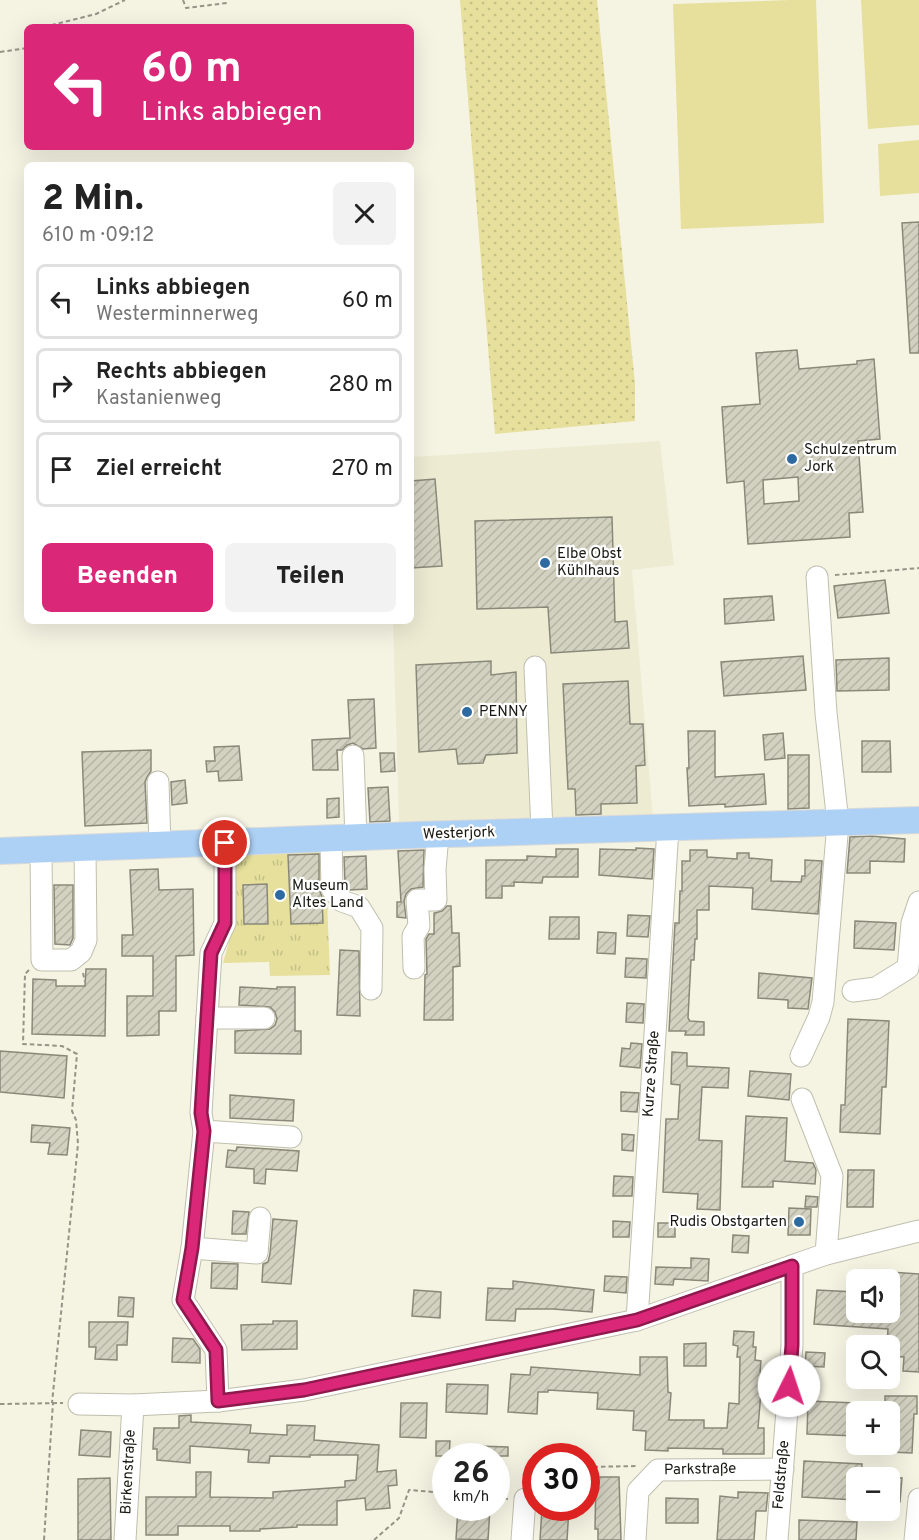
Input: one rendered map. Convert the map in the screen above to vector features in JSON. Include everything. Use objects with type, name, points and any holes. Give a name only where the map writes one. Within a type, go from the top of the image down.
[{"type":"main road","name":"Westerjork","points":[[0,851],[919,820]]},
{"type":"street","points":[[801,1056],[819,1017],[823,1002],[838,823],[826,713],[817,577]]},
{"type":"street","points":[[536,667],[543,831]]},
{"type":"street","points":[[353,756],[356,838]]},
{"type":"street","points":[[158,782],[160,846]]},
{"type":"street","name":"Kurze Straße","points":[[637,1320],[668,828]]},
{"type":"street","points":[[414,968],[412,936],[419,926],[417,900],[436,900],[435,869],[438,835]]},
{"type":"street","points":[[331,839],[333,889],[342,901],[359,907],[372,928],[371,989]]},
{"type":"street","points":[[218,1401],[216,1350],[183,1300],[192,1248],[204,1131],[201,1113],[211,953],[225,923],[225,843]]},
{"type":"street","points":[[41,850],[42,960],[71,960],[81,952],[86,940],[85,848]]},
{"type":"street","points":[[853,991],[876,988],[908,968],[912,923],[919,902]]},
{"type":"street","points":[[207,1018],[264,1018]]},
{"type":"street","points":[[801,1099],[832,1176],[826,1254]]},
{"type":"street","points":[[204,1131],[291,1137]]},
{"type":"street","points":[[192,1248],[257,1253],[260,1218]]},
{"type":"street","points":[[79,1404],[133,1405],[218,1401],[304,1390],[637,1320],[826,1254],[919,1231]]},
{"type":"street","name":"Feldstraße","points":[[777,1540],[792,1345],[792,1266]]},
{"type":"street","name":"Birkenstraße","points":[[125,1540],[133,1405]]},
{"type":"street","name":"Parkstraße","points":[[635,1540],[638,1491],[658,1470],[783,1469]]},
{"type":"street","points":[[915,1540],[919,1499]]},
{"type":"street","points":[[522,1540],[523,1521]]},
{"type":"path","points":[[56,24],[96,14],[125,0]]},
{"type":"path","points":[[183,0],[186,8],[227,3]]},
{"type":"path","points":[[0,52],[24,48]]},
{"type":"path","points":[[817,577],[919,568]]},
{"type":"path","points":[[42,960],[25,974],[23,1044],[62,1046],[77,1054],[72,1111],[76,1120],[78,1144],[52,1402],[44,1540]]},
{"type":"path","points":[[84,974],[85,982]]},
{"type":"path","points":[[0,1404],[52,1402],[79,1404]]},
{"type":"path","points":[[600,1467],[637,1466],[658,1470]]},
{"type":"path","points":[[374,1540],[399,1518],[409,1490],[432,1492]]},
{"type":"shaded area","points":[[660,441],[674,565],[632,570],[653,818],[399,822],[393,624],[414,624],[414,457]]},
{"type":"green space","points":[[460,0],[597,0],[635,384],[635,421],[495,434]]},
{"type":"green space","points":[[816,0],[824,223],[681,229],[673,4]]},
{"type":"green space","points":[[861,0],[919,0],[919,125],[868,129]]},
{"type":"green space","points":[[919,140],[919,193],[880,196],[878,144]]},
{"type":"green space","name":"Museum Altes Land","points":[[325,847],[330,975],[270,976],[269,962],[223,963],[232,931],[236,859],[248,851]]},
{"type":"building","points":[[919,222],[919,353],[910,353],[902,223]]},
{"type":"building","name":"Schulzentrum Jork","points":[[797,350],[799,369],[857,364],[857,361],[874,359],[880,439],[858,441],[863,512],[849,513],[850,537],[748,544],[744,481],[727,483],[722,407],[760,404],[756,353]],"holes":[[[798,477],[799,501],[764,504],[763,480]]]},
{"type":"building","points":[[435,479],[442,566],[414,568],[414,481]]},
{"type":"building","name":"Elbe Obst Kühlhaus","points":[[612,517],[615,622],[627,621],[629,648],[551,653],[548,607],[477,609],[475,521]]},
{"type":"building","points":[[885,580],[889,613],[838,618],[834,586]]},
{"type":"building","points":[[772,596],[774,620],[725,624],[724,599]]},
{"type":"building","points":[[803,656],[806,690],[724,696],[721,662]]},
{"type":"building","points":[[889,658],[889,690],[837,691],[836,660]]},
{"type":"building","name":"PENNY","points":[[491,661],[491,675],[516,672],[517,753],[486,755],[483,763],[458,764],[456,749],[419,752],[416,665]]},
{"type":"building","points":[[628,681],[630,724],[643,724],[645,765],[636,766],[637,803],[601,804],[601,814],[576,815],[575,789],[568,789],[563,684]]},
{"type":"building","points":[[374,699],[376,748],[363,749],[353,743],[347,745],[342,750],[337,750],[338,770],[313,770],[312,740],[350,738],[348,700]]},
{"type":"building","points":[[688,731],[715,731],[715,777],[764,774],[766,804],[725,807],[725,804],[689,806]]},
{"type":"building","points":[[783,733],[785,758],[765,760],[763,735]]},
{"type":"building","points":[[862,741],[890,741],[891,772],[862,772]]},
{"type":"building","points":[[239,746],[242,780],[219,781],[218,771],[207,772],[206,761],[215,761],[214,747]]},
{"type":"building","points":[[151,750],[151,771],[145,782],[147,823],[85,826],[82,752]]},
{"type":"building","points":[[380,753],[394,753],[395,771],[381,772]]},
{"type":"building","points":[[788,755],[809,755],[809,808],[788,809]]},
{"type":"building","points":[[185,780],[187,803],[172,805],[171,782]]},
{"type":"building","points":[[388,787],[390,821],[370,822],[368,788]]},
{"type":"building","points":[[339,798],[339,817],[327,818],[327,799]]},
{"type":"building","points":[[850,837],[905,839],[904,862],[870,861],[870,873],[847,873]]},
{"type":"building","points":[[636,848],[654,849],[652,879],[599,875],[600,849],[636,850]]},
{"type":"building","points":[[556,849],[578,849],[578,877],[543,877],[542,883],[514,882],[514,886],[502,886],[502,898],[486,898],[486,860],[527,860],[527,856],[556,857]]},
{"type":"building","points":[[424,850],[423,887],[411,889],[406,894],[404,901],[406,918],[397,917],[397,902],[401,902],[398,851]]},
{"type":"building","points":[[690,850],[707,850],[707,857],[737,859],[737,853],[749,853],[749,858],[772,860],[771,881],[801,882],[802,876],[805,876],[805,860],[822,861],[818,914],[752,909],[753,888],[709,886],[709,910],[697,910],[697,939],[695,939],[694,960],[691,960],[688,1018],[690,1021],[704,1022],[704,1035],[685,1035],[686,1031],[669,1031],[675,923],[679,923],[680,891],[682,891],[682,861],[690,861]]},
{"type":"building","points":[[319,854],[319,889],[322,897],[323,923],[291,924],[288,855]]},
{"type":"building","points":[[366,856],[367,889],[349,890],[345,884],[344,857]]},
{"type":"building","points":[[158,869],[159,890],[193,889],[194,955],[176,956],[176,1011],[159,1011],[159,1035],[127,1036],[127,996],[153,996],[153,956],[122,956],[122,935],[133,935],[130,870]]},
{"type":"building","points":[[267,884],[268,924],[244,924],[243,885]]},
{"type":"building","points":[[54,885],[73,885],[73,938],[70,945],[55,944]]},
{"type":"building","points":[[447,906],[451,906],[452,933],[459,933],[460,966],[453,967],[453,1020],[424,1020],[425,975],[427,974],[426,939],[429,934],[434,934],[434,913],[442,911]]},
{"type":"building","points":[[628,915],[650,916],[648,937],[627,936]]},
{"type":"building","points":[[550,917],[579,917],[579,939],[549,939]]},
{"type":"building","points":[[855,921],[896,923],[894,950],[854,948]]},
{"type":"building","points":[[598,932],[616,933],[615,954],[597,953]]},
{"type":"building","points":[[340,950],[359,951],[360,1016],[337,1015]]},
{"type":"building","points":[[626,958],[647,959],[646,978],[625,977]]},
{"type":"building","points":[[86,969],[106,969],[105,1036],[32,1034],[33,979],[56,980],[56,986],[85,986]]},
{"type":"building","points":[[759,973],[812,978],[808,1009],[788,1008],[788,1000],[758,998]]},
{"type":"building","points":[[240,987],[277,989],[277,987],[295,987],[295,1031],[301,1031],[301,1054],[235,1053],[235,1031],[270,1029],[275,1025],[277,1019],[270,1007],[239,1005]]},
{"type":"building","points":[[627,1003],[644,1004],[643,1023],[626,1022]]},
{"type":"building","points":[[848,1019],[889,1021],[886,1087],[882,1087],[880,1134],[840,1132],[841,1105],[845,1105]]},
{"type":"building","points":[[631,1043],[642,1044],[640,1068],[620,1066],[622,1048],[630,1049]]},
{"type":"building","points":[[0,1051],[67,1056],[64,1098],[0,1092]]},
{"type":"building","points":[[672,1052],[687,1053],[687,1066],[729,1068],[728,1088],[702,1087],[699,1140],[722,1141],[720,1210],[697,1209],[698,1194],[663,1192],[666,1119],[678,1119],[680,1085],[671,1084]]},
{"type":"building","points":[[750,1071],[791,1074],[789,1100],[748,1096]]},
{"type":"building","points":[[621,1092],[639,1093],[637,1112],[621,1111]]},
{"type":"building","points":[[230,1095],[294,1100],[293,1121],[230,1118]]},
{"type":"building","points":[[746,1116],[787,1118],[785,1161],[813,1163],[816,1170],[815,1184],[773,1181],[773,1187],[742,1187]]},
{"type":"building","points":[[32,1125],[70,1128],[67,1155],[48,1154],[50,1143],[31,1142]]},
{"type":"building","points":[[622,1134],[634,1135],[633,1151],[622,1150]]},
{"type":"building","points":[[237,1147],[299,1151],[297,1171],[266,1169],[265,1184],[254,1183],[254,1169],[226,1167],[228,1150],[236,1151]]},
{"type":"building","points":[[848,1170],[874,1170],[873,1207],[847,1207]]},
{"type":"building","points":[[614,1176],[633,1177],[632,1196],[613,1196]]},
{"type":"building","points":[[806,1196],[818,1197],[817,1207],[805,1207]]},
{"type":"building","name":"Rudis Obstgarten","points":[[789,1208],[811,1209],[810,1235],[788,1235]]},
{"type":"building","points":[[233,1211],[249,1212],[246,1234],[232,1234]]},
{"type":"building","points":[[273,1219],[297,1221],[291,1284],[262,1282],[263,1264],[268,1262],[270,1254]]},
{"type":"building","points":[[613,1221],[630,1222],[629,1237],[613,1237]]},
{"type":"building","points":[[658,1223],[675,1223],[675,1237],[658,1237]]},
{"type":"building","points":[[733,1235],[749,1236],[748,1253],[732,1252]]},
{"type":"building","points":[[691,1258],[709,1259],[708,1281],[674,1279],[673,1285],[655,1284],[656,1267],[691,1268]]},
{"type":"building","points":[[212,1263],[238,1264],[237,1289],[211,1288]]},
{"type":"building","points":[[900,1273],[919,1274],[919,1372],[903,1371],[904,1357],[900,1357],[900,1335],[888,1335],[888,1329],[814,1324],[817,1290],[846,1291],[846,1323],[900,1323]]},
{"type":"building","points":[[605,1276],[627,1277],[626,1293],[604,1291]]},
{"type":"building","points":[[513,1281],[594,1290],[592,1312],[516,1309],[515,1321],[486,1320],[488,1288],[513,1289]]},
{"type":"building","points":[[414,1290],[441,1292],[440,1318],[412,1316]]},
{"type":"building","points":[[119,1297],[134,1298],[133,1317],[118,1316]]},
{"type":"building","points":[[273,1321],[297,1321],[297,1349],[242,1350],[241,1325],[273,1324]]},
{"type":"building","points":[[89,1322],[128,1322],[127,1345],[117,1345],[117,1360],[95,1359],[96,1347],[89,1347]]},
{"type":"building","points":[[734,1331],[754,1332],[755,1360],[761,1361],[760,1372],[765,1373],[758,1428],[764,1428],[764,1454],[723,1454],[723,1449],[645,1450],[646,1431],[633,1430],[634,1411],[597,1409],[598,1393],[548,1390],[548,1392],[538,1392],[537,1414],[508,1412],[511,1374],[530,1375],[531,1367],[640,1375],[640,1357],[667,1357],[668,1392],[671,1393],[669,1420],[704,1420],[704,1428],[727,1428],[729,1403],[739,1404],[740,1357],[737,1357],[738,1346],[733,1345]]},
{"type":"building","points":[[173,1338],[193,1339],[200,1349],[200,1363],[172,1362]]},
{"type":"building","points":[[706,1343],[706,1366],[684,1366],[684,1344]]},
{"type":"building","points":[[806,1352],[825,1353],[824,1367],[805,1366]]},
{"type":"building","points":[[447,1384],[488,1385],[487,1414],[446,1412]]},
{"type":"building","points":[[885,1396],[917,1396],[912,1453],[900,1452],[900,1401],[885,1401]]},
{"type":"building","points":[[808,1401],[846,1403],[846,1436],[807,1434]]},
{"type":"building","points":[[401,1403],[427,1403],[426,1438],[400,1437]]},
{"type":"building","points":[[191,1415],[191,1422],[251,1425],[250,1433],[287,1435],[287,1425],[315,1426],[314,1440],[379,1445],[377,1472],[396,1470],[397,1485],[388,1486],[390,1508],[366,1510],[365,1498],[337,1501],[337,1525],[297,1525],[297,1527],[260,1529],[260,1531],[230,1531],[230,1526],[178,1526],[178,1535],[146,1535],[146,1497],[196,1497],[196,1472],[211,1472],[210,1497],[273,1498],[273,1492],[345,1487],[345,1481],[356,1480],[358,1455],[270,1456],[269,1463],[248,1462],[249,1450],[190,1446],[190,1463],[157,1460],[157,1449],[153,1449],[154,1428],[179,1428],[179,1416]]},
{"type":"building","points":[[81,1430],[111,1432],[110,1457],[79,1455]]},
{"type":"building","points":[[436,1441],[450,1441],[450,1443],[436,1443]]},
{"type":"building","points":[[804,1461],[862,1464],[862,1467],[846,1467],[846,1499],[802,1497]]},
{"type":"building","points":[[600,1477],[619,1477],[621,1540],[598,1540],[598,1529],[595,1529],[595,1521],[600,1521]]},
{"type":"building","points":[[110,1478],[111,1540],[78,1540],[78,1479]]},
{"type":"building","points":[[900,1478],[902,1478],[900,1502]]},
{"type":"building","points":[[738,1492],[768,1493],[766,1511],[756,1511],[754,1540],[717,1540],[720,1496],[738,1498]]},
{"type":"building","points":[[666,1498],[698,1499],[698,1523],[666,1523]]},
{"type":"building","points":[[799,1520],[857,1522],[856,1540],[799,1540]]},
{"type":"building","points":[[457,1521],[489,1521],[488,1540],[456,1539]]},
{"type":"building","points":[[541,1521],[568,1521],[567,1540],[540,1540]]},
{"type":"place","name":"Schulzentrum Jork","points":[[792,459]]},
{"type":"place","name":"Elbe Obst Kühlhaus","points":[[545,563]]},
{"type":"place","name":"PENNY","points":[[467,712]]},
{"type":"place","name":"Museum Altes Land","points":[[280,895]]},
{"type":"place","name":"Rudis Obstgarten","points":[[799,1222]]},
{"type":"route","points":[[225,843],[225,923],[211,953],[201,1113],[204,1131],[192,1248],[183,1300],[216,1350],[218,1401],[304,1390],[637,1320],[792,1266],[792,1345],[789,1386]]}]
